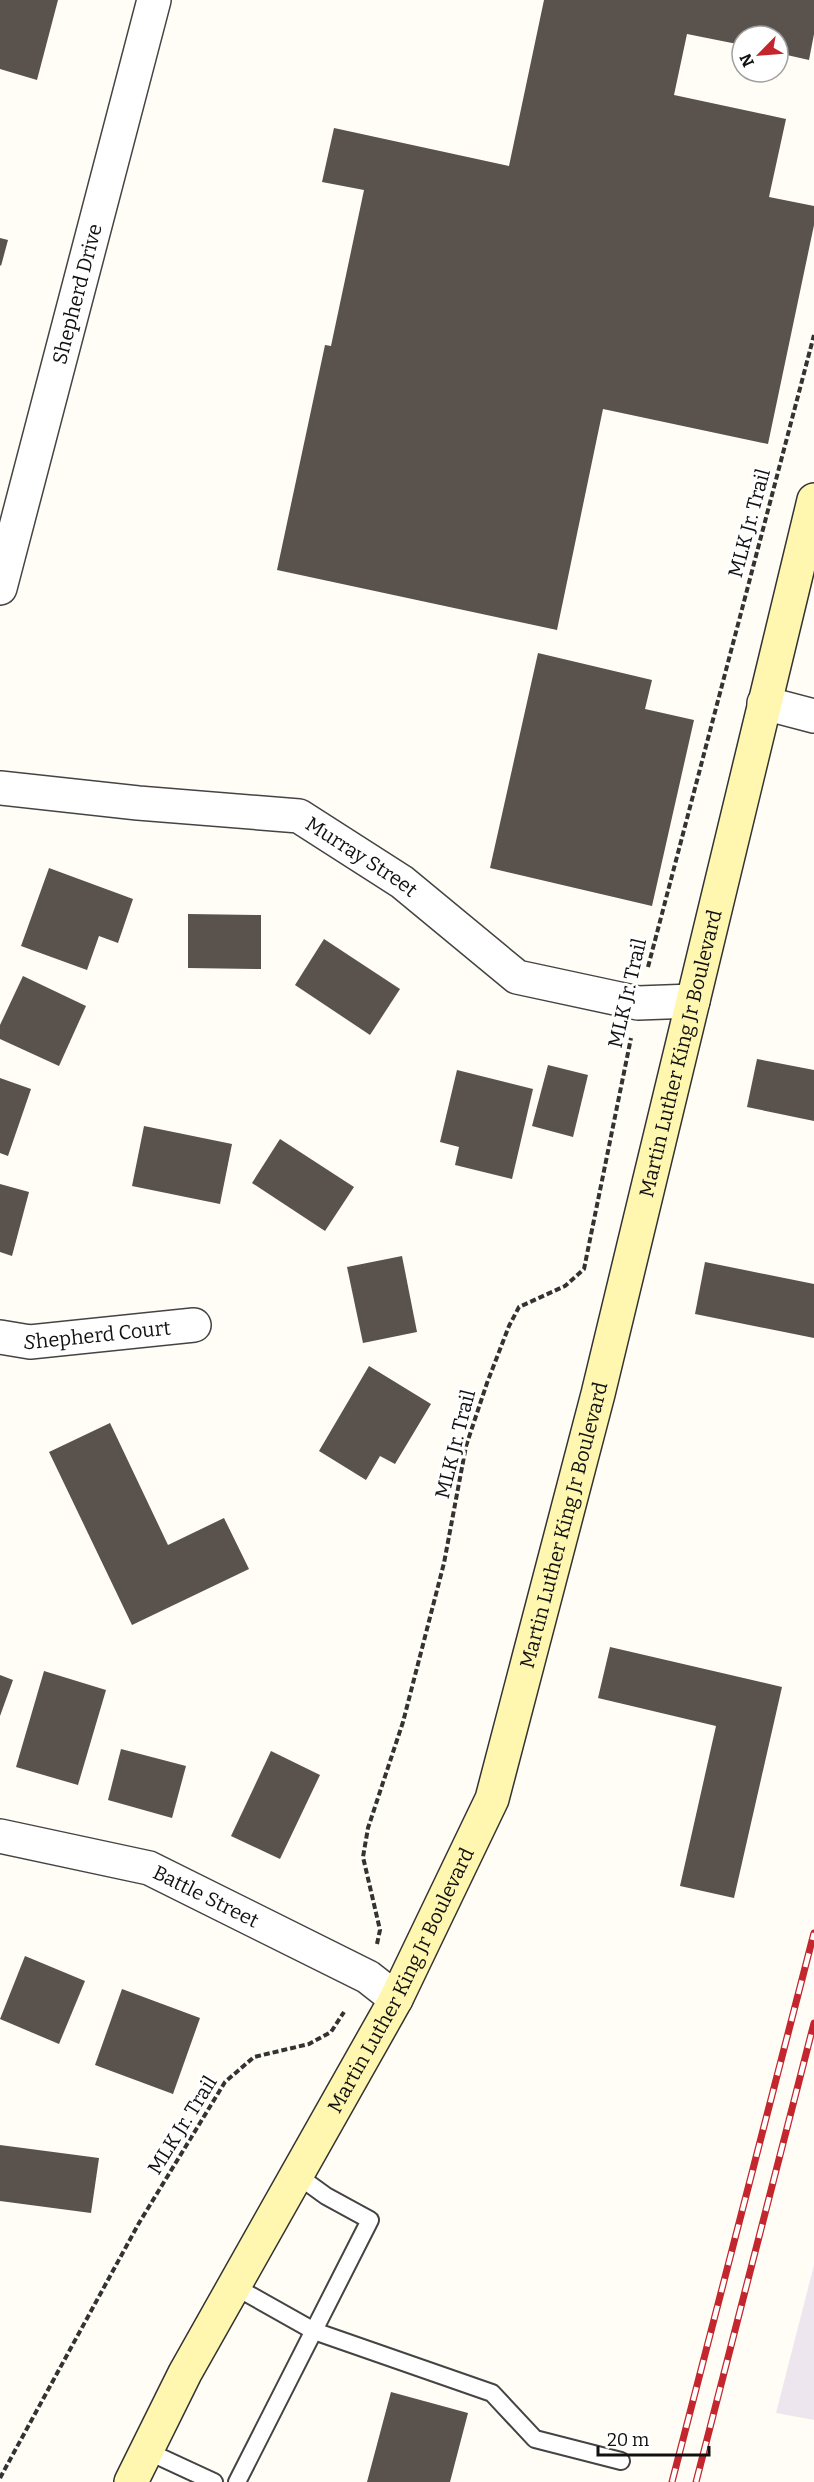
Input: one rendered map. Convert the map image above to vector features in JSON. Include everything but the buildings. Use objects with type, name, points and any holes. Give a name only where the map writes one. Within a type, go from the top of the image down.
[{"type":"main road","name":"Martin Luther King Jr Boulevard","points":[[131,2482],[185,2373],[396,1999],[492,1799],[598,1394],[814,500]]},
{"type":"street","name":"Shepherd Drive","points":[[0,588],[154,0]]},
{"type":"street","points":[[764,703],[814,716]]},
{"type":"street","name":"Murray Street","points":[[0,788],[138,803],[299,816],[402,882],[517,976],[638,1003],[693,1001]]},
{"type":"street","name":"Shepherd Court","points":[[0,1337],[30,1342],[194,1325]]},
{"type":"street","name":"Battle Street","points":[[0,1836],[149,1868],[368,1977],[396,1999]]},
{"type":"lane","points":[[237,2482],[370,2220],[326,2196],[297,2175]]},
{"type":"lane","points":[[234,2286],[314,2331],[492,2393],[535,2439],[621,2461]]},
{"type":"lane","points":[[147,2451],[214,2482]]},
{"type":"path","name":"MLK Jr. Trail","points":[[0,2478],[139,2223],[225,2082],[254,2057],[309,2043],[331,2032],[368,1977],[380,1930],[363,1857],[368,1828],[406,1711],[444,1563],[466,1446],[490,1374],[519,1307],[565,1286],[584,1269],[638,1003],[814,335]]},
{"type":"shaded area","points":[[814,2265],[814,2420],[776,2413]]},
{"type":"railway","points":[[672,2482],[814,1933]]},
{"type":"railway","points":[[696,2482],[814,2023]]}]
